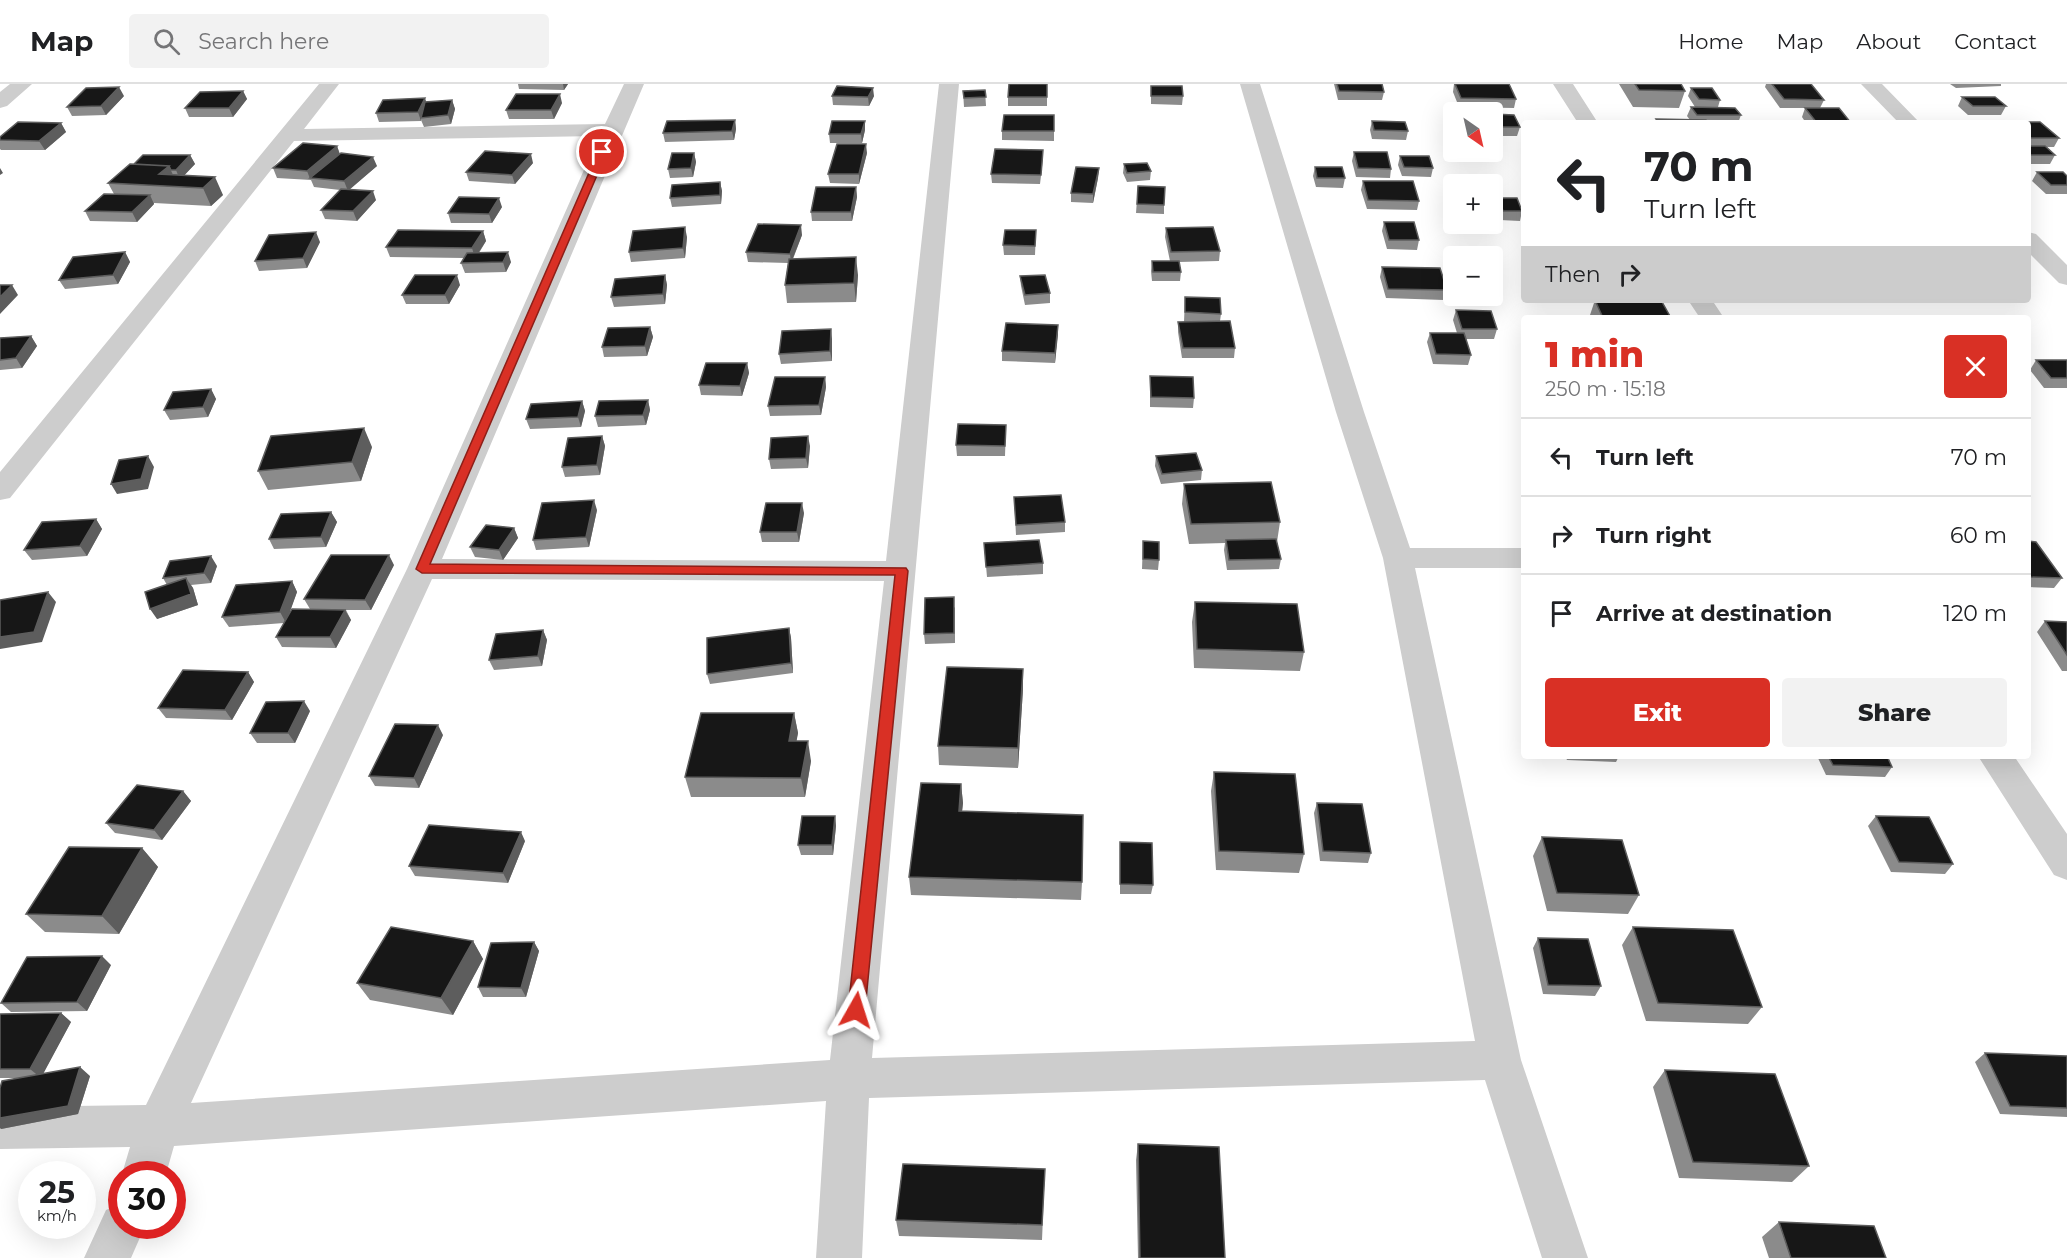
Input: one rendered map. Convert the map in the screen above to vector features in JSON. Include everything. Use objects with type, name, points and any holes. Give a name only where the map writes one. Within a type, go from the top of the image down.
[{"type":"street","points":[[0,102],[22,84]]},
{"type":"street","points":[[0,491],[329,84]]},
{"type":"street","points":[[148,1161],[158,1126],[422,569],[634,84]]},
{"type":"street","points":[[839,1258],[849,1079],[902,571],[949,84]]},
{"type":"street","points":[[1250,84],[1350,412],[1398,558],[1500,1060],[1565,1258]]},
{"type":"street","points":[[1563,84],[1586,120]]},
{"type":"street","points":[[1871,84],[1907,120]]},
{"type":"street","points":[[287,135],[612,130]]},
{"type":"street","points":[[2031,242],[2067,278]]},
{"type":"street","points":[[1398,558],[1521,558]]},
{"type":"street","points":[[422,569],[902,571]]},
{"type":"street","points":[[1997,759],[2067,864]]},
{"type":"street","points":[[0,1128],[158,1126],[849,1079],[1500,1060]]},
{"type":"street","points":[[107,1258],[116,1239]]},
{"type":"building","points":[[1009,84],[1047,84],[1047,97],[1008,97]]},
{"type":"building","points":[[1337,84],[1382,84],[1384,92],[1339,91]]},
{"type":"building","points":[[1455,84],[1509,84],[1516,99],[1461,98]]},
{"type":"building","points":[[1635,84],[1681,84],[1685,91],[1639,90]]},
{"type":"building","points":[[1772,84],[1811,84],[1824,100],[1784,99]]},
{"type":"building","points":[[837,86],[873,88],[868,97],[832,96]]},
{"type":"building","points":[[1151,86],[1182,86],[1183,96],[1151,96]]},
{"type":"building","points":[[119,87],[101,106],[67,107],[86,88]]},
{"type":"building","points":[[1691,88],[1712,88],[1720,100],[1699,99]]},
{"type":"building","points":[[985,90],[986,97],[964,98],[963,91]]},
{"type":"building","points":[[243,91],[229,108],[185,108],[200,92]]},
{"type":"building","points":[[516,94],[560,94],[551,110],[506,110]]},
{"type":"building","points":[[1962,97],[1995,97],[2006,106],[1973,106]]},
{"type":"building","points":[[425,98],[418,112],[376,113],[383,100]]},
{"type":"building","points":[[452,100],[448,115],[421,118],[425,102]]},
{"type":"building","points":[[1691,107],[1735,108],[1741,115],[1697,115]]},
{"type":"building","points":[[1805,108],[1839,108],[1849,120],[1815,120]]},
{"type":"building","points":[[1503,114],[1514,115],[1520,127],[1503,127]]},
{"type":"building","points":[[1004,115],[1054,115],[1054,131],[1002,131]]},
{"type":"building","points":[[1656,119],[1706,120],[1657,120]]},
{"type":"building","points":[[735,120],[732,131],[663,133],[667,121]]},
{"type":"building","points":[[832,121],[865,121],[861,134],[829,134]]},
{"type":"building","points":[[1372,121],[1405,122],[1408,131],[1374,130]]},
{"type":"building","points":[[18,122],[61,123],[39,141],[0,140],[0,137]]},
{"type":"building","points":[[2031,122],[2040,122],[2059,138],[2031,138]]},
{"type":"building","points":[[303,143],[337,146],[307,171],[273,168]]},
{"type":"building","points":[[837,144],[866,144],[859,174],[828,174]]},
{"type":"building","points":[[2031,146],[2045,146],[2055,155],[2031,155]]},
{"type":"building","points":[[995,149],[1043,150],[1041,175],[991,174]]},
{"type":"building","points":[[485,151],[531,154],[512,175],[466,172]]},
{"type":"building","points":[[1354,152],[1387,152],[1391,169],[1358,168]]},
{"type":"building","points":[[341,153],[373,157],[344,181],[310,178]]},
{"type":"building","points":[[672,153],[694,153],[691,168],[668,169]]},
{"type":"building","points":[[143,155],[190,155],[176,170],[171,170],[169,166],[134,164]]},
{"type":"building","points":[[1400,156],[1429,156],[1433,168],[1404,167]]},
{"type":"building","points":[[1147,163],[1151,171],[1127,173],[1124,164]]},
{"type":"building","points":[[130,164],[169,166],[159,174],[215,177],[203,188],[108,183]]},
{"type":"building","points":[[1076,167],[1099,168],[1093,194],[1071,193]]},
{"type":"building","points":[[1315,167],[1342,167],[1345,178],[1317,178]]},
{"type":"building","points":[[2037,172],[2063,172],[2067,176],[2067,185],[2051,185]]},
{"type":"building","points":[[1363,181],[1413,181],[1419,201],[1368,200]]},
{"type":"building","points":[[720,182],[720,195],[670,198],[672,185]]},
{"type":"building","points":[[1138,186],[1165,187],[1164,205],[1137,204]]},
{"type":"building","points":[[816,187],[856,187],[851,212],[811,212]]},
{"type":"building","points":[[341,189],[373,191],[353,211],[321,210]]},
{"type":"building","points":[[104,194],[150,195],[132,212],[85,211]]},
{"type":"building","points":[[459,197],[499,198],[489,214],[448,213]]},
{"type":"building","points":[[1503,198],[1517,198],[1521,211],[1503,211]]},
{"type":"building","points":[[1384,222],[1414,222],[1419,240],[1389,240]]},
{"type":"building","points":[[758,224],[801,225],[790,254],[746,252]]},
{"type":"building","points":[[685,227],[683,248],[629,252],[633,231]]},
{"type":"building","points":[[1213,227],[1220,251],[1171,252],[1166,228]]},
{"type":"building","points":[[398,230],[483,231],[472,248],[386,247]]},
{"type":"building","points":[[1005,230],[1036,230],[1035,246],[1003,245]]},
{"type":"building","points":[[316,232],[303,258],[255,261],[269,235]]},
{"type":"building","points":[[125,252],[113,275],[59,280],[73,257]]},
{"type":"building","points":[[508,252],[503,262],[461,263],[467,253]]},
{"type":"building","points":[[856,257],[854,283],[785,285],[789,259]]},
{"type":"building","points":[[1152,261],[1179,261],[1181,272],[1153,272]]},
{"type":"building","points":[[1382,267],[1440,268],[1443,277],[1443,290],[1388,289]]},
{"type":"building","points":[[415,275],[457,275],[445,295],[402,295]]},
{"type":"building","points":[[665,275],[663,294],[611,297],[615,279]]},
{"type":"building","points":[[1045,275],[1050,293],[1025,295],[1020,276]]},
{"type":"building","points":[[0,285],[12,285],[0,297]]},
{"type":"building","points":[[1185,297],[1220,298],[1221,314],[1185,312]]},
{"type":"building","points":[[1596,303],[1663,303],[1669,315],[1602,315]]},
{"type":"building","points":[[1456,310],[1491,311],[1497,329],[1462,329]]},
{"type":"building","points":[[1230,321],[1235,348],[1183,348],[1178,322]]},
{"type":"building","points":[[1006,323],[1058,325],[1055,353],[1002,351]]},
{"type":"building","points":[[650,327],[645,346],[602,347],[608,328]]},
{"type":"building","points":[[831,329],[830,351],[779,354],[782,331]]},
{"type":"building","points":[[1430,333],[1464,333],[1471,355],[1436,354]]},
{"type":"building","points":[[31,336],[16,358],[0,360],[0,338]]},
{"type":"building","points":[[2036,360],[2067,360],[2067,378],[2051,378]]},
{"type":"building","points":[[706,363],[747,363],[740,386],[699,385]]},
{"type":"building","points":[[1150,376],[1193,377],[1194,398],[1151,397]]},
{"type":"building","points":[[775,377],[825,377],[819,405],[768,406]]},
{"type":"building","points":[[211,389],[203,407],[164,410],[173,392]]},
{"type":"building","points":[[648,400],[643,415],[595,416],[599,401]]},
{"type":"building","points":[[582,401],[578,417],[526,419],[531,404]]},
{"type":"building","points":[[958,424],[1006,425],[1005,446],[956,445]]},
{"type":"building","points":[[364,428],[352,462],[258,471],[271,436]]},
{"type":"building","points":[[602,436],[597,465],[562,467],[568,438]]},
{"type":"building","points":[[808,436],[806,458],[769,459],[771,438]]},
{"type":"building","points":[[1196,453],[1202,470],[1162,474],[1156,456]]},
{"type":"building","points":[[148,456],[141,479],[111,484],[119,460]]},
{"type":"building","points":[[1271,482],[1280,522],[1191,524],[1184,484]]},
{"type":"building","points":[[1061,495],[1065,522],[1016,525],[1014,497]]},
{"type":"building","points":[[594,500],[586,537],[533,540],[542,503]]},
{"type":"building","points":[[766,503],[802,503],[797,532],[760,532]]},
{"type":"building","points":[[331,512],[321,537],[269,539],[281,514]]},
{"type":"building","points":[[96,519],[80,546],[24,550],[42,522]]},
{"type":"building","points":[[486,525],[514,528],[499,550],[470,547]]},
{"type":"building","points":[[1276,539],[1281,559],[1229,560],[1226,540]]},
{"type":"building","points":[[1039,540],[1043,563],[986,567],[984,543]]},
{"type":"building","points":[[1143,541],[1159,542],[1159,560],[1143,559]]},
{"type":"building","points":[[2031,541],[2036,542],[2062,578],[2031,577]]},
{"type":"building","points":[[331,555],[389,555],[365,600],[304,599]]},
{"type":"building","points":[[211,556],[204,573],[163,578],[170,561]]},
{"type":"building","points":[[186,578],[191,594],[150,609],[145,592]]},
{"type":"building","points":[[292,581],[280,612],[222,617],[236,585]]},
{"type":"building","points":[[48,592],[34,632],[0,637],[0,600]]},
{"type":"building","points":[[954,597],[954,633],[924,634],[925,598]]},
{"type":"building","points":[[1195,602],[1297,604],[1304,652],[1197,649]]},
{"type":"building","points":[[292,609],[345,610],[330,637],[276,637]]},
{"type":"building","points":[[2045,621],[2067,622],[2067,655]]},
{"type":"building","points":[[789,628],[791,663],[707,674],[707,638]]},
{"type":"building","points":[[543,630],[538,656],[489,660],[496,634]]},
{"type":"building","points":[[947,667],[1023,669],[1018,748],[938,746]]},
{"type":"building","points":[[183,670],[248,672],[225,710],[158,708]]},
{"type":"building","points":[[304,701],[288,733],[250,733],[266,702]]},
{"type":"building","points":[[701,713],[794,713],[789,741],[808,741],[801,778],[685,777]]},
{"type":"building","points":[[395,724],[438,725],[414,778],[369,776]]},
{"type":"building","points":[[1830,759],[1888,759],[1892,767],[1833,765]]},
{"type":"building","points":[[1214,772],[1295,774],[1304,854],[1219,851]]},
{"type":"building","points":[[921,783],[961,784],[959,811],[1083,815],[1082,882],[909,877]]},
{"type":"building","points":[[137,785],[183,791],[154,830],[106,823]]},
{"type":"building","points":[[1317,803],[1362,804],[1371,853],[1323,851]]},
{"type":"building","points":[[802,816],[835,816],[832,845],[798,845]]},
{"type":"building","points":[[1876,816],[1929,817],[1953,864],[1899,862]]},
{"type":"building","points":[[429,825],[521,832],[503,873],[409,866]]},
{"type":"building","points":[[1542,837],[1622,840],[1639,895],[1557,893]]},
{"type":"building","points":[[1120,842],[1152,843],[1153,885],[1120,884]]},
{"type":"building","points":[[69,847],[142,848],[102,916],[26,914]]},
{"type":"building","points":[[391,927],[473,941],[441,998],[357,983]]},
{"type":"building","points":[[1633,927],[1733,930],[1762,1007],[1658,1003]]},
{"type":"building","points":[[1538,938],[1588,939],[1601,986],[1548,985]]},
{"type":"building","points":[[534,942],[521,988],[478,987],[491,943]]},
{"type":"building","points":[[102,956],[77,1002],[1,1003],[27,957]]},
{"type":"building","points":[[61,1013],[30,1069],[0,1069],[0,1014]]},
{"type":"building","points":[[1985,1053],[2067,1056],[2067,1108],[2010,1106]]},
{"type":"building","points":[[80,1067],[68,1106],[0,1118],[2,1081]]},
{"type":"building","points":[[1665,1070],[1775,1074],[1809,1166],[1693,1162]]},
{"type":"building","points":[[1138,1144],[1219,1147],[1225,1258],[1140,1258]]},
{"type":"building","points":[[903,1164],[1045,1169],[1042,1225],[896,1220]]},
{"type":"building","points":[[1779,1222],[1874,1226],[1886,1258],[1791,1258]]},
{"type":"route","points":[[602,152],[422,569],[902,571],[856,1010]]}]
